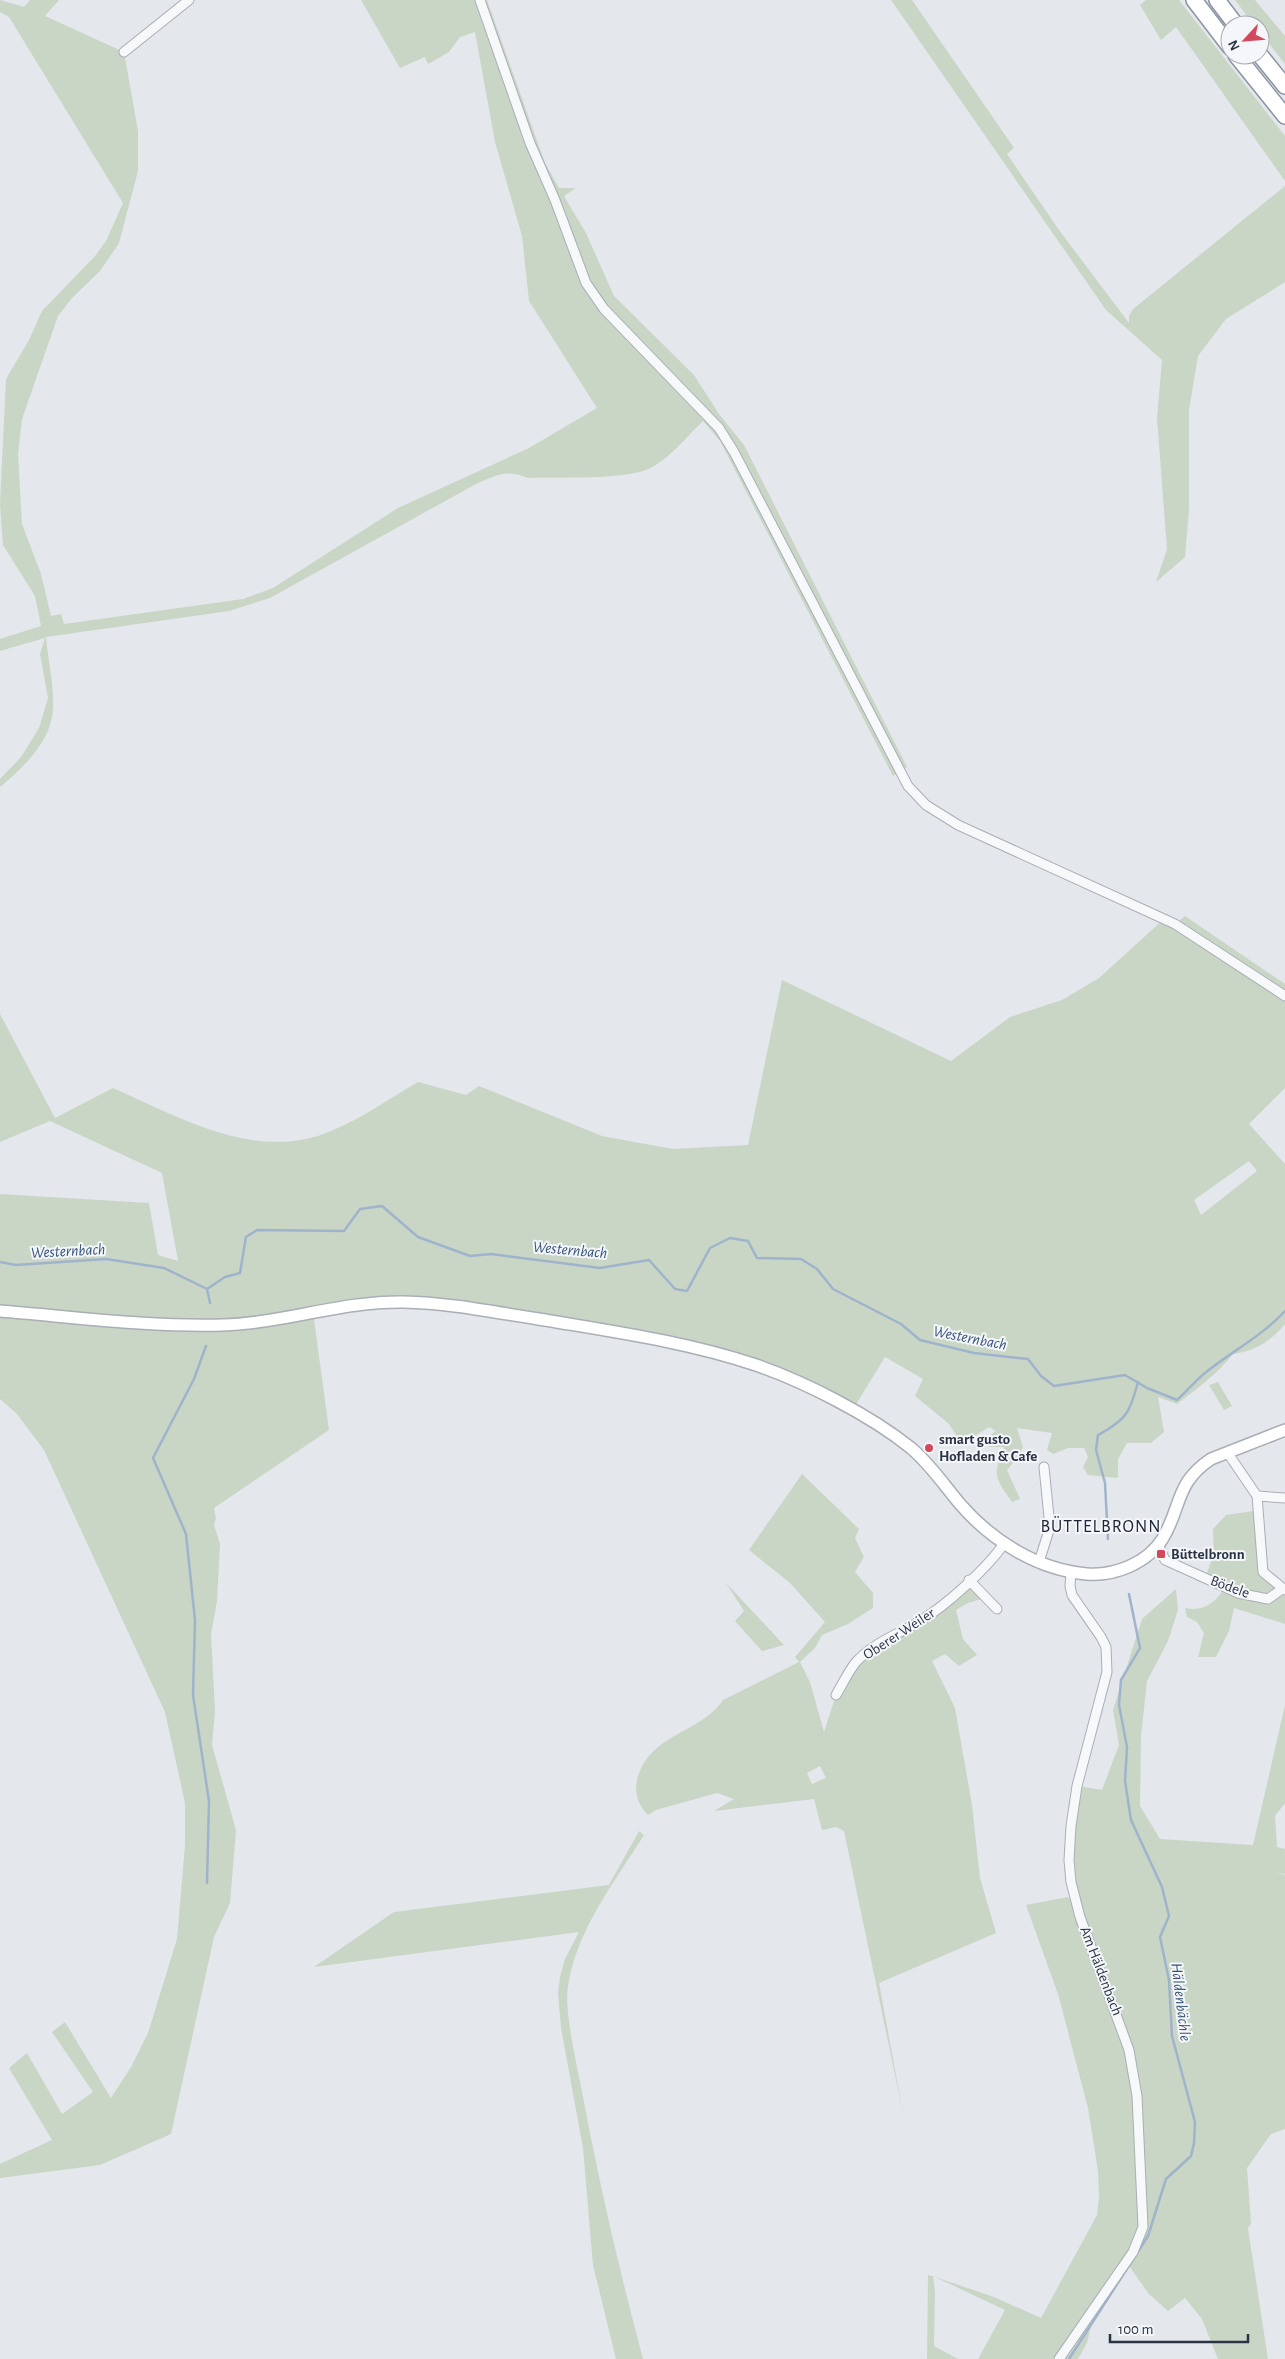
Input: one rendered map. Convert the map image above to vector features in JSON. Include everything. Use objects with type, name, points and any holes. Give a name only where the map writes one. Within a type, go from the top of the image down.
[{"type":"highway","points":[[1194,0],[1220,34]]},
{"type":"highway","points":[[1217,0],[1228,15]]},
{"type":"highway","points":[[1244,65],[1285,116]]},
{"type":"highway","points":[[1268,65],[1285,86]]},
{"type":"street","points":[[124,52],[189,0]]},
{"type":"street","points":[[480,0],[530,143],[555,200],[586,283],[604,309],[719,428],[734,452],[908,786],[926,805],[958,825],[1175,924],[1285,996]]},
{"type":"street","points":[[0,1311],[145,1322],[224,1325],[364,1303],[439,1303],[652,1338],[759,1366],[837,1402],[910,1447],[924,1460],[976,1522],[1004,1544],[1039,1562],[1071,1572],[1092,1574],[1116,1571],[1136,1563],[1158,1546],[1165,1535],[1183,1487],[1192,1475],[1211,1460],[1285,1430]]},
{"type":"street","points":[[1228,1452],[1257,1496],[1263,1572],[1284,1590]]},
{"type":"street","points":[[1039,1562],[1050,1527],[1044,1467]]},
{"type":"street","points":[[1257,1496],[1285,1498]]},
{"type":"street","name":"Oberer Weiler","points":[[836,1695],[856,1662],[891,1636],[921,1621],[953,1597],[996,1556],[1004,1544]]},
{"type":"street","name":"Bödele","points":[[1158,1546],[1165,1560],[1238,1592],[1268,1599],[1284,1590]]},
{"type":"street","name":"Am Häldenbach","points":[[1059,2359],[1133,2252],[1143,2227],[1137,2096],[1129,2050],[1080,1917],[1071,1882],[1069,1860],[1071,1826],[1077,1786],[1107,1672],[1108,1658],[1102,1636],[1070,1591],[1071,1572]]},
{"type":"street","points":[[970,1580],[997,1609]]},
{"type":"green space","points":[[0,0],[24,7],[30,0],[59,0],[45,16],[124,52],[138,131],[138,171],[119,243],[100,271],[72,298],[58,316],[22,419],[18,454],[22,524],[41,574],[51,616],[61,614],[64,624],[243,599],[273,588],[398,508],[529,448],[597,408],[529,301],[522,236],[495,142],[475,32],[460,37],[449,52],[428,64],[425,57],[400,68],[361,0],[487,0],[545,163],[559,188],[576,188],[564,196],[586,233],[614,296],[694,375],[719,414],[744,445],[907,767],[893,776],[720,441],[703,421],[663,460],[637,473],[572,478],[528,478],[520,475],[502,474],[490,478],[270,598],[229,611],[46,637],[53,694],[49,728],[37,750],[0,787],[0,779],[21,757],[39,728],[48,698],[40,654],[45,638],[0,651],[0,639],[41,626],[35,596],[3,545],[0,504],[6,379],[29,340],[42,311],[95,256],[106,241],[123,203],[9,17],[0,12]]},
{"type":"green space","points":[[891,0],[912,0],[1014,148],[1007,154],[1059,230],[1129,323],[1129,316],[1133,309],[1285,186],[1285,282],[1226,319],[1198,356],[1189,410],[1189,509],[1185,557],[1156,582],[1167,549],[1157,418],[1162,360],[1106,310]]},
{"type":"green space","points":[[1146,0],[1179,0],[1220,53],[1220,65],[1230,65],[1285,136],[1285,181],[1176,27],[1161,40],[1140,5]]},
{"type":"green space","points":[[1235,0],[1255,0],[1268,15],[1246,15]]},
{"type":"green space","points":[[1270,18],[1285,36],[1285,64],[1270,45]]},
{"type":"green space","points":[[1185,916],[1285,984],[1285,1088],[1249,1124],[1285,1164],[1285,1324],[1262,1344],[1241,1353],[1233,1354],[1214,1374],[1177,1404],[1158,1397],[1164,1432],[1151,1443],[1127,1443],[1118,1459],[1118,1478],[1088,1475],[1083,1467],[1088,1457],[1084,1448],[1068,1448],[1053,1454],[1047,1450],[1052,1433],[1017,1428],[1023,1447],[1007,1470],[1020,1499],[1012,1502],[1002,1487],[997,1474],[997,1467],[1004,1447],[989,1447],[989,1436],[996,1431],[989,1427],[962,1444],[949,1424],[915,1396],[923,1379],[885,1357],[855,1406],[837,1402],[710,1352],[439,1303],[313,1312],[329,1430],[214,1508],[216,1518],[214,1525],[220,1544],[217,1601],[211,1634],[215,1711],[212,1745],[236,1830],[230,1903],[214,1937],[171,2134],[100,2165],[0,2178],[0,2164],[52,2140],[9,2068],[27,2053],[62,2114],[93,2092],[52,2032],[65,2022],[111,2098],[131,2067],[148,2033],[177,1939],[185,1845],[185,1803],[165,1712],[44,1450],[17,1414],[0,1399],[0,1194],[149,1203],[158,1255],[178,1261],[162,1173],[50,1121],[0,1142],[0,1014],[55,1118],[113,1088],[191,1123],[219,1132],[247,1139],[275,1142],[303,1140],[342,1126],[418,1082],[466,1095],[479,1086],[602,1136],[673,1149],[748,1145],[782,980],[951,1061],[1010,1017],[1062,1000],[1099,978],[1164,919],[1175,924]],"holes":[[[1249,1161],[1257,1171],[1201,1215],[1194,1200]]]},
{"type":"green space","points":[[1218,1382],[1232,1406],[1224,1410],[1209,1385]]},
{"type":"green space","points":[[802,1474],[859,1529],[855,1538],[864,1557],[855,1572],[873,1593],[873,1608],[848,1624],[822,1635],[815,1648],[800,1662],[810,1682],[824,1732],[836,1695],[856,1662],[921,1621],[969,1580],[985,1598],[968,1603],[956,1610],[963,1639],[977,1655],[959,1666],[945,1654],[932,1661],[955,1708],[972,1805],[980,1878],[996,1933],[879,1983],[903,2113],[844,1831],[836,1827],[822,1830],[814,1799],[714,1811],[734,1799],[717,1793],[656,1810],[648,1815],[638,1799],[636,1790],[637,1780],[643,1764],[652,1752],[663,1743],[702,1720],[723,1700],[799,1662],[795,1657],[825,1622],[790,1583],[749,1550]],"holes":[[[820,1766],[826,1778],[812,1784],[807,1773]]]},
{"type":"green space","points":[[1260,1510],[1263,1571],[1285,1590],[1285,1624],[1234,1608],[1229,1631],[1216,1657],[1198,1657],[1204,1633],[1197,1622],[1187,1617],[1185,1608],[1198,1609],[1208,1605],[1217,1598],[1225,1587],[1205,1578],[1214,1554],[1213,1529],[1226,1515]]},
{"type":"green space","points":[[726,1583],[784,1645],[762,1651],[735,1621],[744,1611]]},
{"type":"green space","points":[[1176,1589],[1178,1610],[1168,1641],[1147,1681],[1141,1736],[1140,1806],[1160,1839],[1253,1845],[1285,1705],[1285,1803],[1275,1816],[1277,1847],[1285,1849],[1285,1874],[1276,1873],[1285,1875],[1285,2129],[1271,2134],[1247,2168],[1251,2224],[1248,2228],[1268,2359],[1218,2359],[1202,2319],[1185,2298],[1168,2311],[1149,2294],[1129,2266],[1092,2322],[1087,2343],[1078,2359],[978,2359],[1005,2310],[936,2277],[994,2297],[1041,2318],[1097,2215],[1099,2197],[1098,2171],[1088,2108],[1058,1994],[1026,1905],[1068,1897],[1079,1915],[1071,1882],[1077,1786],[1102,1790],[1119,1745],[1113,1710],[1142,1619]]},
{"type":"green space","points":[[639,1831],[644,1835],[598,1907],[579,1945],[567,1996],[571,2036],[594,2155],[643,2359],[616,2359],[593,2265],[583,2148],[561,2028],[558,1993],[560,1977],[565,1959],[579,1932],[314,1967],[394,1912],[609,1885]]},
{"type":"green space","points":[[928,2275],[933,2276],[935,2292],[934,2346],[958,2359],[927,2359]]},
{"type":"waterway","name":"Westernbach","points":[[0,1262],[16,1265],[106,1259],[164,1268],[207,1289],[225,1277],[240,1273],[246,1237],[257,1230],[344,1231],[360,1209],[382,1206],[418,1237],[470,1256],[491,1254],[600,1268],[649,1260],[675,1289],[687,1291],[710,1248],[730,1238],[748,1241],[757,1258],[801,1259],[817,1269],[833,1289],[901,1324],[920,1340],[974,1353],[1028,1359],[1041,1376],[1054,1386],[1125,1375],[1147,1388],[1177,1400],[1205,1373],[1266,1329],[1285,1311]]},
{"type":"waterway","points":[[207,1289],[210,1303]]},
{"type":"waterway","points":[[206,1346],[194,1379],[153,1458],[186,1534],[195,1620],[193,1695],[209,1801],[207,1883]]},
{"type":"waterway","name":"Häldenbächle","points":[[1108,1539],[1105,1483],[1096,1450],[1098,1435],[1115,1425],[1125,1415],[1138,1382]]},
{"type":"waterway","name":"Häldenbächle","points":[[1069,2359],[1148,2236],[1166,2179],[1191,2156],[1194,2143],[1195,2122],[1172,2036],[1169,1980],[1160,1937],[1169,1916],[1162,1887],[1131,1820],[1125,1781],[1127,1747],[1119,1705],[1121,1680],[1140,1648],[1129,1594]]},
{"type":"place","name":"smart gusto Hofladen & Cafe","points":[[929,1448]]},
{"type":"place","name":"Büttelbronn","points":[[1161,1554]]},
{"type":"district","name":"BÜTTELBRONN","points":[[1101,1527]]}]
